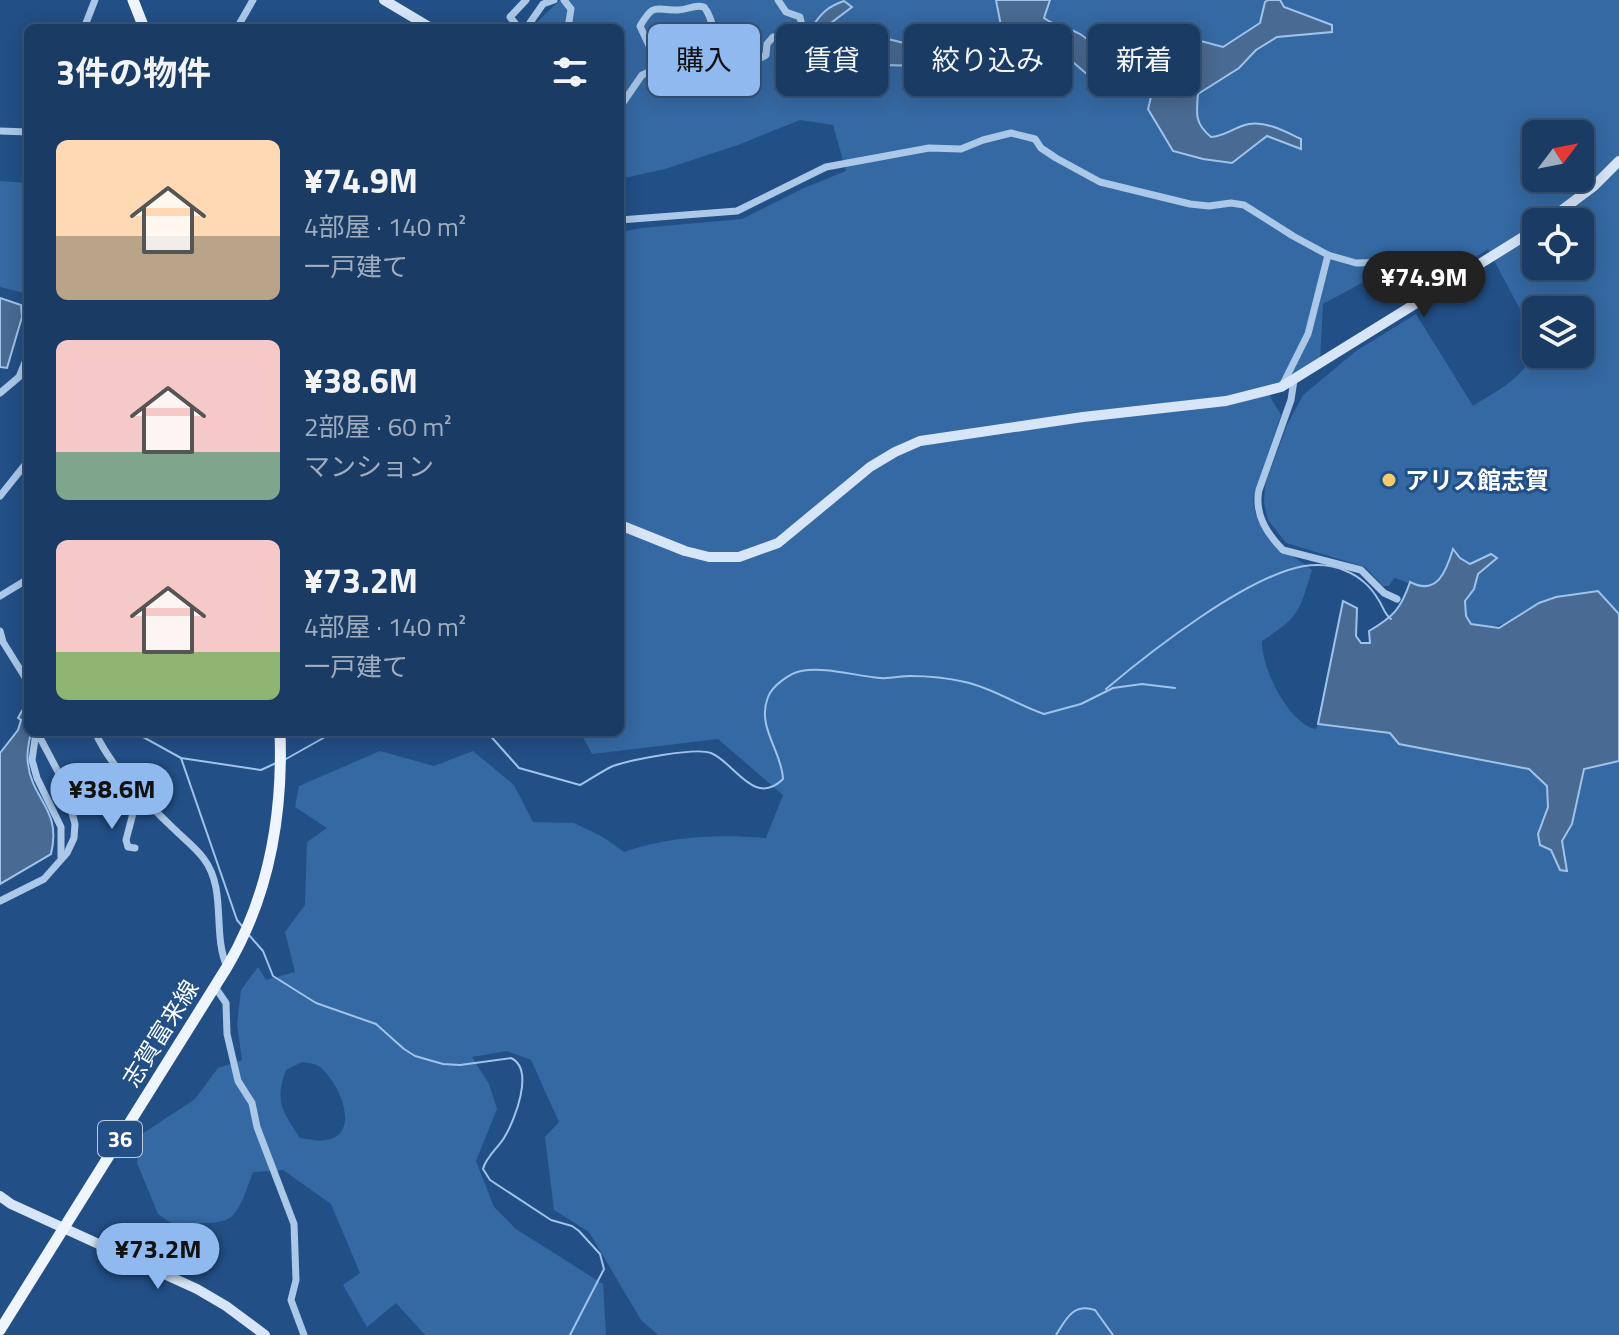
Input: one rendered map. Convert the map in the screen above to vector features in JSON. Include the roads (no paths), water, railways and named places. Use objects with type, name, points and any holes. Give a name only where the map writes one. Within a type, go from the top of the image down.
[{"type":"main road","points":[[133,0],[142,24]]},
{"type":"main road","name":"志賀富来線","points":[[0,1330],[239,947],[255,907],[275,833],[281,770],[280,736]]},
{"type":"street","points":[[86,24],[95,0]]},
{"type":"street","points":[[239,24],[253,0]]},
{"type":"street","points":[[384,0],[424,24]]},
{"type":"street","points":[[516,24],[510,17],[526,0]]},
{"type":"street","points":[[529,24],[543,4],[554,0]]},
{"type":"street","points":[[564,0],[571,9],[569,24]]},
{"type":"street","points":[[624,101],[642,75],[658,65],[640,26],[654,9],[681,11],[698,5],[704,7],[711,16],[721,52],[735,62],[750,62],[766,55],[767,44],[773,37],[792,34],[802,26],[800,17],[786,12],[778,0]]},
{"type":"street","points":[[0,131],[24,132]]},
{"type":"street","points":[[624,220],[737,211],[826,167],[929,148],[961,149],[1011,133],[1035,139],[1048,153],[1100,182],[1190,204],[1244,205],[1328,255],[1356,263],[1401,262],[1413,265],[1422,272],[1435,292]]},
{"type":"street","points":[[1565,208],[1594,186],[1619,161]]},
{"type":"street","points":[[624,526],[698,554],[739,557],[778,543],[870,467],[905,446],[920,441],[1083,417],[1226,401],[1281,387],[1522,238]]},
{"type":"street","points":[[1281,387],[1308,334],[1328,255]]},
{"type":"street","points":[[0,393],[19,377],[24,365]]},
{"type":"street","points":[[1294,380],[1291,400],[1259,490],[1257,499],[1262,520],[1283,550],[1361,570],[1384,593],[1397,599]]},
{"type":"street","points":[[0,496],[24,466]]},
{"type":"street","points":[[0,596],[24,581]]},
{"type":"street","points":[[0,631],[3,642],[24,676]]},
{"type":"street","points":[[36,736],[32,760],[37,778],[61,827],[61,857]]},
{"type":"street","points":[[0,901],[44,879],[67,853],[74,838],[73,815],[64,783],[39,736]]},
{"type":"street","points":[[97,736],[108,757],[138,794],[204,859],[215,887],[220,948],[227,967]]},
{"type":"street","points":[[135,848],[128,847],[126,840],[138,794]]},
{"type":"street","points":[[215,987],[226,1003],[227,1034],[238,1081],[252,1103],[257,1127],[294,1224],[296,1280],[291,1300],[304,1335]]},
{"type":"street","points":[[0,1196],[11,1204],[197,1289],[265,1335]]},
{"type":"waterway","points":[[1106,689],[1173,636],[1228,599],[1255,584],[1304,566],[1330,566],[1356,576],[1372,590],[1391,619]]},
{"type":"waterway","points":[[491,736],[519,768],[580,785],[621,763],[662,755],[703,752],[720,758],[745,780],[763,788],[773,787],[783,779],[765,719],[768,697],[782,681],[801,671],[830,670],[880,678],[917,676],[952,679],[985,688],[1044,714],[1081,704],[1113,688],[1142,684],[1175,688]]},
{"type":"waterway","points":[[141,736],[181,758],[261,770],[276,763]]},
{"type":"waterway","points":[[286,759],[327,736]]},
{"type":"waterway","points":[[181,758],[237,920],[242,926]]},
{"type":"waterway","points":[[248,934],[263,951],[273,976],[316,1003],[376,1024],[415,1056],[443,1064],[460,1065],[511,1058],[518,1064],[522,1083],[517,1108],[504,1138],[483,1169],[490,1180],[551,1220],[579,1231],[600,1254],[604,1269],[570,1335]]},
{"type":"waterway","points":[[1056,1335],[1071,1314],[1087,1308],[1095,1310],[1113,1335]]},
{"type":"place","name":"アリス館志賀","points":[[1389,480]]}]
